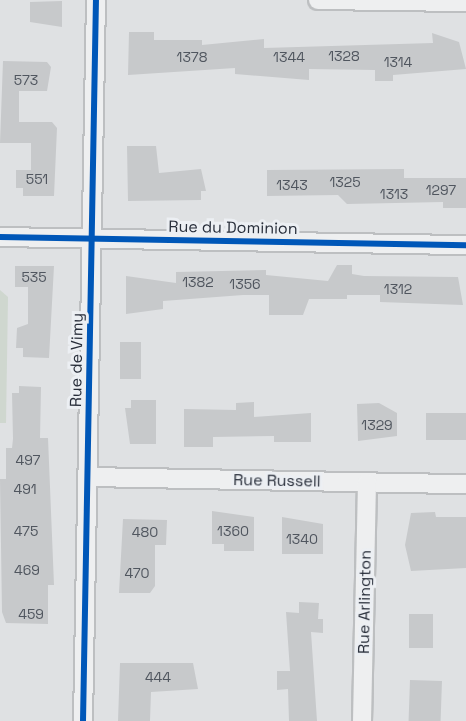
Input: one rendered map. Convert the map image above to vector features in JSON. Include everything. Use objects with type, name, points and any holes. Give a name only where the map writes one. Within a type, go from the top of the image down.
[{"type":"street","name":"Rue de Vimy","points":[[83,721],[96,0]]},
{"type":"street","points":[[318,0],[466,2]]},
{"type":"street","name":"Rue du Dominion","points":[[0,237],[466,245]]},
{"type":"street","name":"Rue Russell","points":[[89,477],[466,484]]},
{"type":"street","name":"Rue Arlington","points":[[362,721],[367,483]]},
{"type":"shaded area","points":[[0,290],[8,297],[6,423],[0,423]]},
{"type":"building","points":[[62,1],[62,27],[30,22],[30,2]]},
{"type":"building","points":[[129,32],[154,32],[154,40],[202,40],[202,45],[264,39],[264,48],[433,43],[432,33],[459,42],[466,69],[393,75],[393,81],[375,81],[375,70],[309,69],[309,80],[235,74],[235,68],[128,75]]},
{"type":"building","points":[[3,61],[47,62],[51,67],[47,91],[19,91],[19,122],[52,122],[57,128],[54,196],[23,196],[23,188],[16,188],[16,170],[31,170],[31,143],[0,143]]},
{"type":"building","points":[[127,146],[156,146],[159,173],[201,169],[206,191],[201,191],[201,200],[128,201]]},
{"type":"building","points":[[404,169],[404,178],[466,178],[466,208],[443,208],[443,202],[347,204],[338,195],[267,196],[267,170]]},
{"type":"building","points":[[337,265],[352,265],[352,274],[364,276],[458,277],[463,305],[380,302],[380,295],[347,295],[347,299],[309,299],[303,315],[269,315],[269,295],[243,295],[163,301],[163,309],[126,314],[126,276],[176,283],[176,272],[266,270],[266,275],[328,281]]},
{"type":"building","points":[[15,266],[54,266],[49,358],[23,357],[23,348],[16,348],[17,328],[28,324],[28,287],[15,287]]},
{"type":"building","points":[[120,342],[141,342],[141,379],[120,379]]},
{"type":"building","points":[[19,386],[41,387],[40,438],[48,438],[54,585],[48,585],[48,624],[6,623],[2,612],[0,479],[6,479],[6,448],[12,448],[13,439],[12,393],[19,393]]},
{"type":"building","points":[[131,400],[156,400],[156,444],[130,444],[125,408],[131,408]]},
{"type":"building","points":[[254,402],[254,417],[311,413],[311,442],[274,442],[274,436],[213,437],[213,447],[184,447],[184,409],[236,410],[236,403]]},
{"type":"building","points":[[379,403],[397,413],[397,436],[358,441],[357,404]]},
{"type":"building","points":[[426,413],[466,413],[466,440],[426,440]]},
{"type":"building","points":[[212,511],[254,517],[254,551],[224,551],[224,544],[212,544]]},
{"type":"building","points":[[435,512],[436,517],[466,517],[466,568],[411,571],[405,545],[411,513]]},
{"type":"building","points":[[282,517],[323,524],[323,554],[282,554]]},
{"type":"building","points":[[123,519],[167,520],[166,545],[155,545],[155,586],[150,593],[119,593]]},
{"type":"building","points":[[299,602],[319,603],[318,619],[323,619],[323,633],[311,632],[317,721],[289,721],[288,689],[277,690],[277,671],[290,671],[286,612],[299,613]]},
{"type":"building","points":[[409,614],[433,614],[433,648],[409,648]]},
{"type":"building","points":[[120,663],[193,663],[198,689],[151,692],[150,721],[118,721]]},
{"type":"building","points":[[410,680],[442,681],[441,721],[409,721]]},
{"type":"cycle path","points":[[83,721],[96,0]]},
{"type":"cycle path","points":[[0,237],[466,245]]}]
